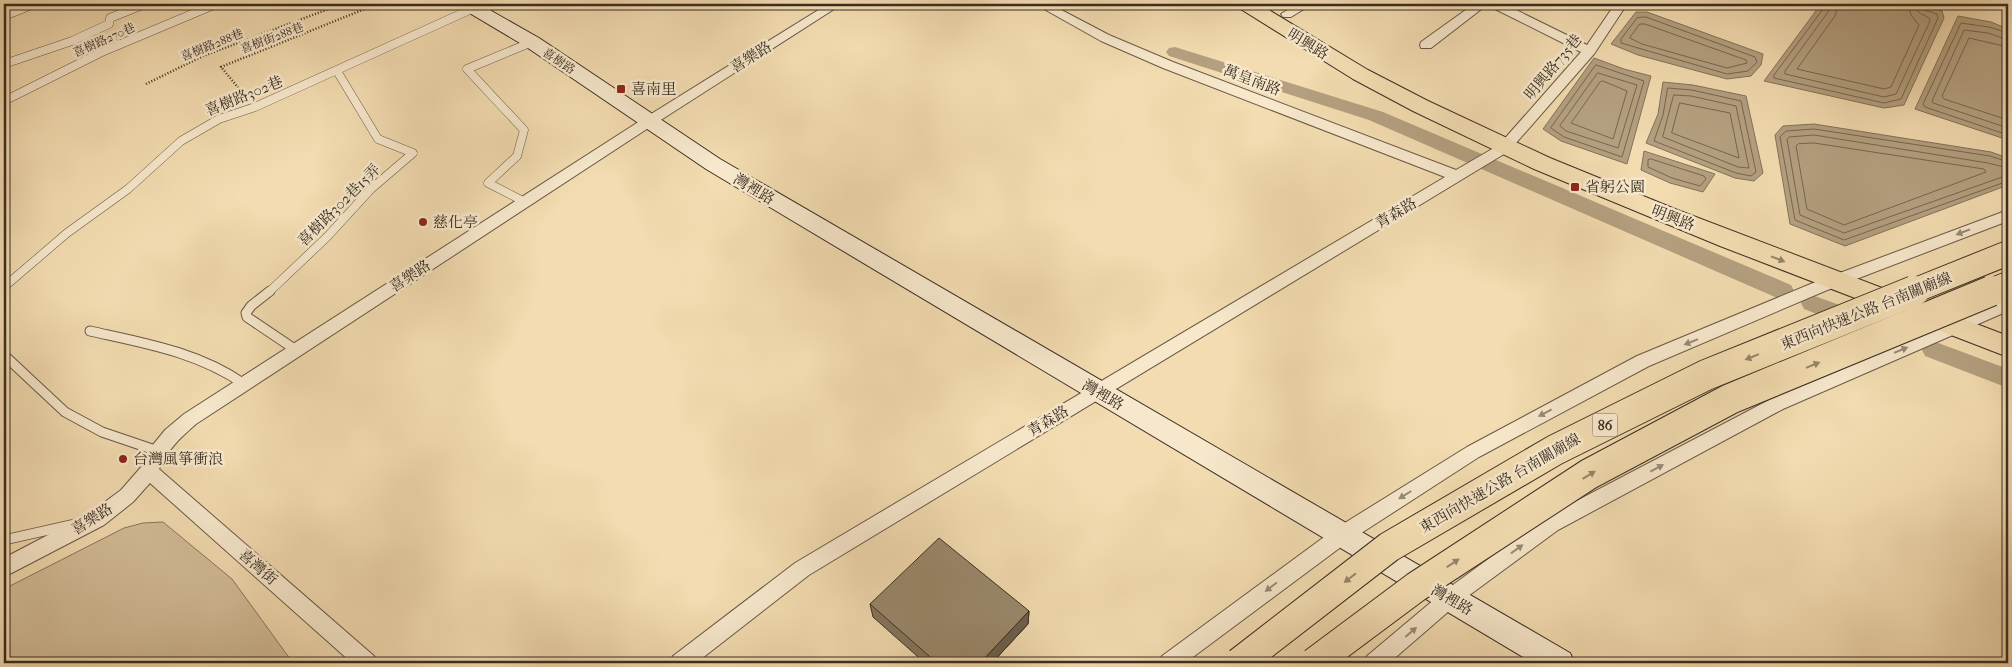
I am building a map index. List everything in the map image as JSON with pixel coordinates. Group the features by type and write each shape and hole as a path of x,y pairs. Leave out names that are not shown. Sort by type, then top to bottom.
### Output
{"highway":[{"name":"東西向快速公路 台南關廟線","path":"1239,663 1389,548 1554,450 1706,375 2008,253"},
{"name":"東西向快速公路 台南關廟線","path":"1314,663 1416,587 1589,474 1730,399 2008,284"}],"main road":[{"name":"明興路","path":"1246,4 1337,61 1414,103 1648,208 1836,282 1966,322 2008,330"},
{"name":"明興路","path":"1288,7 1349,51 1418,89 1508,144 1648,192 1859,272 1966,322 2008,348"}],"street":[{"name":"喜樂路","path":"4,568 97,519 127,496 149,472 158,451 171,435 190,420 648,122 836,4"},
{"name":"萬皇南路","path":"1041,4 1105,38 1168,66 1457,175"},
{"path":"1426,45 1482,4"},
{"path":"1495,4 1589,51"},
{"name":"明興路735巷","path":"1508,144 1589,51 1621,4"},
{"name":"喜樹路","path":"479,7 648,122"},
{"name":"灣裡路","path":"648,122 713,164 1097,392 1560,663"},
{"name":"青森路","path":"680,663 802,569 1508,144"},
{"path":"1169,663 1342,535 1473,452 1643,361 1859,272 2008,215"},
{"path":"1374,663 1449,598 1551,524 1777,404 2008,304"},
{"name":"喜灣街","path":"149,472 367,663"}],"lane":[{"path":"4,16 34,4"},
{"path":"4,64 72,41 109,24 110,18 145,4"},
{"name":"喜樹路270巷","path":"4,101 104,52 216,4"},
{"name":"喜樹路302巷","path":"4,287 67,233 128,189 181,140 218,119 255,108 479,7"},
{"path":"525,202 488,183 517,156 524,130 467,69 532,42"},
{"name":"喜樹路302巷15弄","path":"296,350 247,317 246,314 251,306 278,284 327,237 371,188 413,153 378,139 337,71"},
{"path":"90,331 179,352 232,374 244,384"},
{"path":"4,355 65,412 102,432 158,451"},
{"path":"4,540 97,519"}],"path":[{"name":"喜樹路288巷","path":"146,84 203,56 342,4"},
{"name":"喜樹街288巷","path":"255,108 222,67 377,4"}],"shaded area":[{"path":"163,522 232,579 293,663 4,663 4,589 124,528 143,523"}],"water":[{"path":"1821,4 1920,4 1942,11 1944,18 1904,105 1884,108 1764,81"},
{"path":"1636,12 1647,12 1763,54 1761,65 1751,76 1727,79 1638,55 1611,44"},
{"path":"1958,16 1991,22 2008,29 2008,140 1915,109"},
{"path":"1594,58 1651,76 1627,164 1561,141 1543,129"},
{"path":"1663,82 1693,85 1746,96 1763,173 1754,181 1735,178 1646,143 1658,114"},
{"path":"1814,124 1991,152 2008,158 2008,185 1845,246 1790,224 1775,135 1783,126"},
{"path":"1644,151 1715,174 1703,192 1670,183 1641,170"}],"building":[{"path":"939,538 1029,611 980,663 937,663 870,604"}],"waterway":[{"path":"1175,52 1376,116 1783,291"},
{"path":"1812,303 1856,320"},
{"path":"1933,350 2008,379"}],"place":[{"name":"喜南里","path":"621,89"},
{"name":"省躬公園","path":"1575,187"},
{"name":"慈化亭","path":"423,222"},
{"name":"台灣風箏衝浪","path":"123,459"}]}
